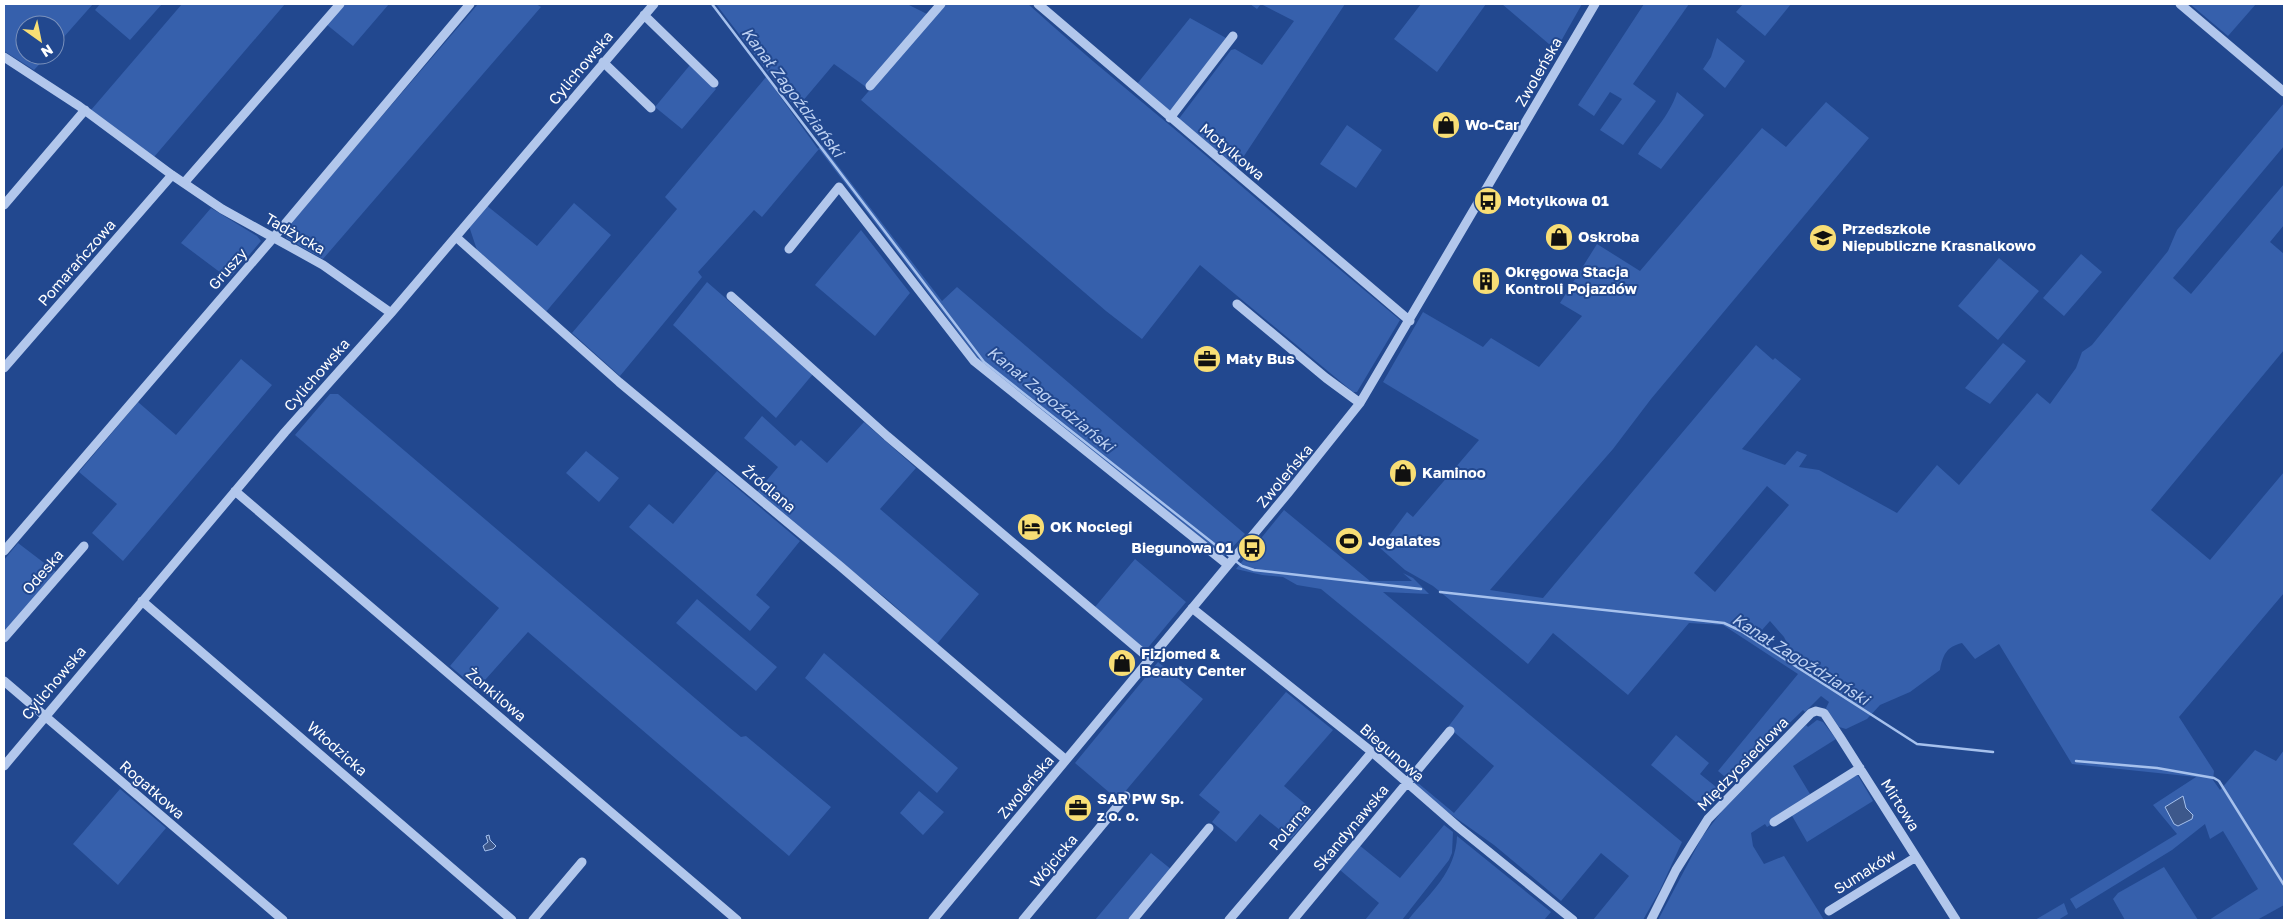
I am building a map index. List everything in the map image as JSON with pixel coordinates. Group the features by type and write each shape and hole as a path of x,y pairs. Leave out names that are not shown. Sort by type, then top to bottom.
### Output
{"street":[{"path":"184,183 340,4"},
{"name":"Gruszy","path":"4,551 274,237 470,4"},
{"name":"Cylichowska","path":"4,766 142,600 391,313 654,4"},
{"path":"870,86 941,4"},
{"name":"Motylkowa","path":"1038,4 1410,321"},
{"name":"Zwoleńska","path":"933,920 1230,563 1360,403 1595,4"},
{"path":"2180,4 2284,92"},
{"path":"644,15 714,83"},
{"path":"1170,118 1233,36"},
{"name":"Tadżycka","path":"4,57 85,110 172,175 222,209 274,237 345,280 391,313"},
{"path":"603,62 651,108"},
{"path":"4,205 85,110"},
{"name":"Pomarańczowa","path":"4,368 172,175"},
{"path":"789,249 840,187 974,362 1230,563"},
{"name":"Źródlana","path":"456,237 620,382 840,566 1066,760"},
{"path":"731,296 887,436 1150,659"},
{"path":"1237,304 1326,378 1360,403"},
{"name":"Żonkilowa","path":"236,491 737,920"},
{"name":"Odeska","path":"4,638 84,546"},
{"name":"Włodzicka","path":"142,600 512,920"},
{"name":"Biegunowa","path":"1192,608 1372,752 1458,827 1573,920"},
{"name":"Rogatkowa","path":"4,681 283,920"},
{"name":"Mirtowa","path":"1816,711 1824,713 1956,920"},
{"name":"Międzyosiedlowa","path":"1651,920 1680,862 1708,819 1806,718 1816,711"},
{"name":"Skandynawska","path":"1293,920 1450,731"},
{"name":"Polarna","path":"1229,920 1372,752"},
{"path":"1774,822 1860,768"},
{"name":"Wójcicka","path":"1023,920 1126,796"},
{"path":"1133,920 1209,828"},
{"name":"Sumaków","path":"1829,911 1916,857"},
{"path":"532,920 582,862"}],"shaded area":[{"path":"4,4 93,4 65,36 65,15 15,15 15,58 4,51"},
{"path":"100,4 162,4 130,40 95,10"},
{"path":"182,4 285,4 154,157 91,110"},
{"path":"343,4 389,4 353,46 326,24"},
{"path":"478,4 536,4 541,7 323,259 286,238 286,228"},
{"path":"716,4 907,4 929,15 866,87 834,64 796,109"},
{"path":"944,4 1028,4 1400,320 1357,392 1353,392 1200,265 1142,339 1106,311 861,100"},
{"path":"1250,4 1261,4 1257,9"},
{"path":"1261,4 1345,4 1236,168 1178,120 1231,50 1235,49 1262,65 1294,21"},
{"path":"1421,4 1486,4 1437,72 1394,39"},
{"path":"1502,4 1582,4 1556,50"},
{"path":"1644,4 1689,4 1633,84 1656,101 1623,145 1600,130 1622,99 1610,92 1594,116 1578,105"},
{"path":"1743,4 1791,4 1765,36 1736,12"},
{"path":"2190,4 2256,4 2228,36"},
{"path":"1190,18 1226,38 1170,112 1137,84"},
{"path":"1717,38 1745,61 1725,88 1703,69 1711,57"},
{"path":"26,65 39,65 34,70"},
{"path":"690,65 716,89 682,129 655,107"},
{"path":"766,77 818,149 822,145 942,301 957,287 1245,534 1224,556 979,360 819,149 762,217 754,210 698,272 702,277 620,376 572,333 677,209 665,197"},
{"path":"1677,92 1704,115 1661,169 1638,154 1665,117"},
{"path":"1826,102 1869,138 1651,399 1613,449 1490,590 1543,598 1756,345 1773,360 1775,358 1801,379 1742,449 1785,465 1797,451 1807,455 1799,467 1819,470 1897,513 1937,465 1959,485 2037,393 2050,404 2076,368 2082,352 2092,345 2168,251 2177,230 2284,103 2284,146 2173,278 2191,294 2284,184 2284,225 2270,242 2284,254 2284,350 2151,510 2210,560 2284,472 2284,593 2179,717 2214,771 2213,780 2220,790 2255,750 2276,761 2284,750 2284,905 2257,920 2209,920 2258,889 2223,831 2210,839 2205,824 2172,850 2076,909 2070,899 2177,834 2153,805 2196,777 2072,764 1999,644 1975,659 1962,643 1952,647 1946,652 1940,670 1910,692 1880,705 1867,719 1846,729 1839,727 1826,708 1829,702 1821,696 1805,712 1803,710 1730,781 1718,771 1798,674 1723,625 1689,623 1628,695 1553,633 1528,664 1433,586 1405,570 1380,548 1407,512 1413,517 1479,440 1383,382 1423,312 1483,347 1491,338 1539,367 1582,316 1560,303 1597,244 1640,271 1762,128 1786,147","holes":["1767,486 1789,505 1715,592 1694,573","1731,621 1762,630 1770,621 1784,637 1788,645 1781,654"]},
{"path":"1347,125 1382,150 1356,188 1320,164"},
{"path":"574,203 611,235 545,313 478,253 469,226 486,205 537,246"},
{"path":"211,208 257,236 261,241 229,279 181,243"},
{"path":"861,230 910,293 875,336 815,285"},
{"path":"2081,254 2102,272 2064,316 2043,298"},
{"path":"1999,258 2039,291 1998,340 1958,306"},
{"path":"707,282 813,374 776,418 673,325"},
{"path":"2003,343 2026,361 1990,404 1965,388"},
{"path":"241,359 272,385 123,561 92,533 117,504 79,472 138,402 176,435"},
{"path":"330,394 338,394 730,728 741,737 746,736 831,807 789,856 528,632 477,689 450,666 499,608 295,435"},
{"path":"762,416 795,446 801,440 827,463 864,422 916,468 880,509 979,594 937,644 888,600 756,493 778,467 744,438"},
{"path":"586,451 619,478 599,502 566,473"},
{"path":"717,471 800,541 756,595 770,607 750,631 629,527 649,504 673,524"},
{"path":"1284,510 1370,581 1412,581 1403,573 1413,578 1429,594 1383,592 1682,842 1660,890 1643,920 1593,920 1629,876 1601,853 1561,901 1494,845 1432,801 1413,783 1418,775 1418,783 1454,813 1494,766 1448,727 1464,706 1321,589 1297,585 1283,577 1262,575 1236,569"},
{"path":"18,543 56,572 4,632 4,560"},
{"path":"1135,559 1186,602 1146,650 1095,607"},
{"path":"697,599 777,667 756,691 676,623"},
{"path":"824,653 958,768 937,793 805,678"},
{"path":"1158,662 1203,699 1118,800 1075,763"},
{"path":"1286,692 1333,730 1284,786 1314,811 1291,839 1260,814 1236,842 1212,822 1220,812 1199,795"},
{"path":"1817,720 1823,722 1836,739 1793,766 1810,794 1771,819 1772,824 1767,827 1765,824 1751,833 1753,846 1764,864 1784,856 1824,920 1658,920 1702,837 1722,811 1806,725 1808,727"},
{"path":"1676,735 1709,763 1700,774 1721,791 1704,809 1651,765"},
{"path":"1857,774 1873,801 1807,842 1791,814"},
{"path":"120,789 166,828 118,885 73,844"},
{"path":"919,791 944,812 923,835 900,813"},
{"path":"2183,796 2186,808 2193,815 2192,819 2178,826 2174,824 2165,807"},
{"path":"1444,825 1453,832 1452,853 1449,860 1402,920 1365,920 1379,903 1340,870 1359,845 1400,878"},
{"path":"489,835 490,840 496,846 485,851 483,846 488,842 486,836"},
{"path":"1457,836 1551,912 1544,920 1408,920 1433,891 1447,871 1456,849"},
{"path":"1151,853 1172,870 1130,920 1095,920"},
{"path":"2164,867 2198,920 2125,920 2113,899 2118,893"},
{"path":"2064,903 2068,914 2058,920 2035,920"}],"waterway":[{"name":"Kanał Zagoździański","path":"712,4 984,362 1242,566 1254,570 1421,589"},
{"name":"Kanał Zagoździański","path":"1440,592 1724,623 1741,631 1917,744 1993,752"},
{"name":"Kanał Zagoździański","path":"2076,761 2157,768 2214,778 2219,781 2284,885"}],"place":[{"name":"Wo-Car","path":"1446,125"},
{"name":"Motylkowa 01","path":"1488,201"},
{"name":"Oskroba","path":"1559,237"},
{"name":"Przedszkole Niepubliczne Krasnalkowo","path":"1823,238"},
{"name":"Okręgowa Stacja Kontroli Pojazdów","path":"1486,281"},
{"name":"Mały Bus","path":"1207,359"},
{"name":"Kaminoo","path":"1403,473"},
{"name":"OK Noclegi","path":"1031,527"},
{"name":"Jogalates","path":"1349,541"},
{"name":"Biegunowa 01","path":"1252,548"},
{"name":"Fizjomed & Beauty Center","path":"1122,663"},
{"name":"SAR PW Sp. z o. o.","path":"1078,808"}]}
